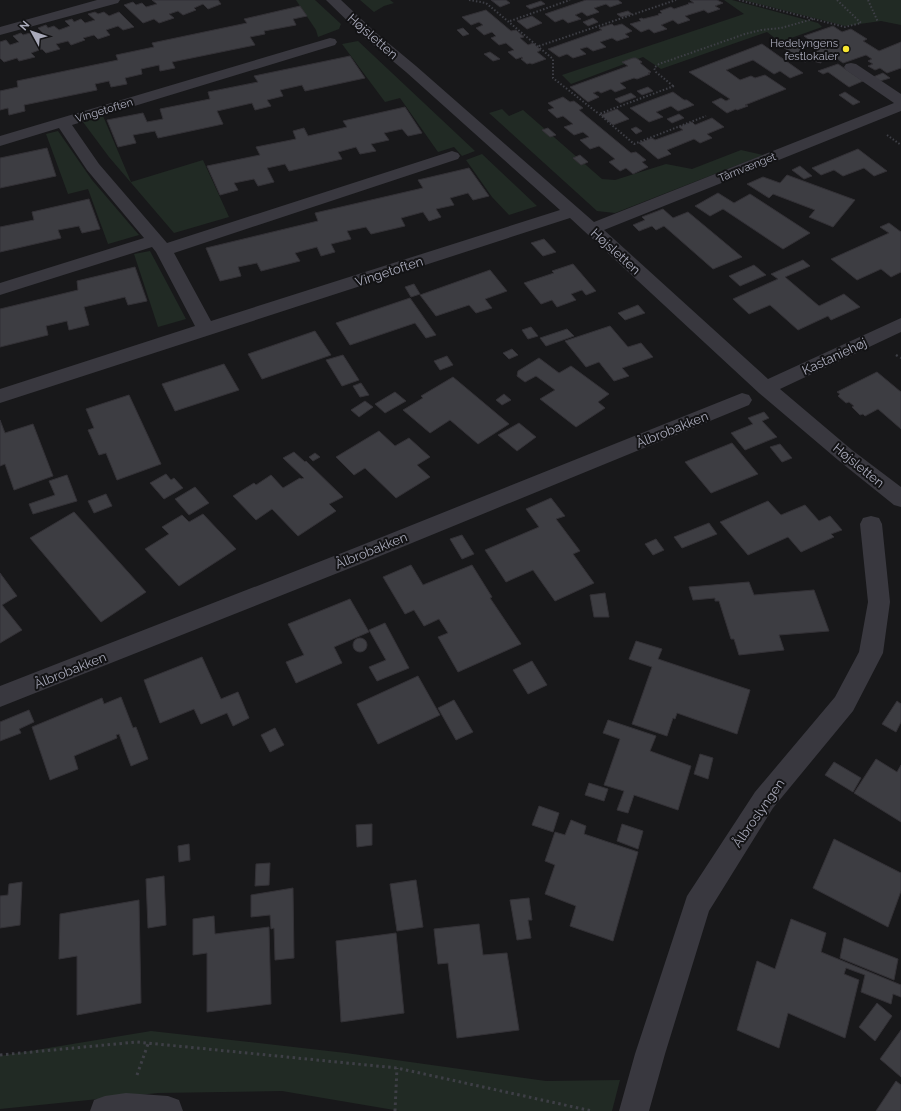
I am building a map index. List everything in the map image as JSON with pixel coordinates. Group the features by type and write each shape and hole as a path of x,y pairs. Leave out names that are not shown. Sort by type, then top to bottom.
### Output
{"street":[{"path":"0,31 113,0"},
{"name":"Højsletten","path":"333,0 370,35 411,69 592,229 766,388 845,455 901,499"},
{"name":"Vingetoften","path":"0,141 330,42"},
{"path":"851,67 901,101"},
{"name":"Tårnvænget","path":"592,229 901,106"},
{"name":"Vingetoften","path":"62,122 93,167 161,245 206,329"},
{"path":"0,289 161,245 452,156"},
{"name":"Vingetoften","path":"0,396 572,212"},
{"name":"Kastaniehøj","path":"766,388 901,324"},
{"name":"Ålbrobakken","path":"0,697 360,555 742,400"},
{"name":"Ålbroslyngen","path":"634,1111 650,1054 697,905 764,800 844,704 871,653 879,602 871,524"},
{"path":"105,1111 126,1108 168,1111"}],"path":[{"path":"469,0 486,3 539,46 553,59 553,78 634,144 706,116"},
{"path":"509,21 570,0"},
{"path":"539,46 676,0"},
{"path":"739,0 845,27 861,23 837,0"},
{"path":"868,0 878,22"},
{"path":"598,114 674,86 656,72 654,68 659,64 745,34 761,30 781,28 813,19"},
{"path":"0,1055 137,1042 397,1068 592,1111"},
{"path":"395,1111 397,1068"}],"shaded area":[{"path":"296,0 315,0 341,24 339,29 318,37 316,30"},
{"path":"360,0 390,0 394,3 384,6 374,12"},
{"path":"724,0 732,0 818,23 822,27 780,42 767,32 661,69 643,57 571,84 562,75 744,14"},
{"path":"743,0 901,0 901,25 881,21 845,26"},
{"path":"358,41 475,151 462,156 454,147 438,152 400,98 385,102 342,44"},
{"path":"502,109 509,116 523,110 602,179 615,180 666,164 692,169 741,150 763,155 615,213 597,211 489,113"},
{"path":"103,116 131,182 203,160 229,217 174,233 109,157 83,122"},
{"path":"58,131 92,180 139,235 108,244 88,189 68,194 46,134"},
{"path":"482,154 537,206 509,215 492,197 466,160"},
{"path":"150,251 186,319 158,327 134,254"},
{"path":"151,1031 346,1053 546,1081 620,1080 612,1111 400,1111 282,1091 158,1093 0,1109 0,1056"}],"building":[{"path":"152,0 218,0 221,4 208,9 203,4 194,8 196,10 183,15 178,11 169,14 174,18 159,23 154,19 143,23 124,5 133,2 136,5 142,3 146,7 157,4"},
{"path":"491,0 506,0 510,3 500,7"},
{"path":"586,0 618,0 622,3 610,7 606,4 594,8 599,12 587,16 582,12 575,15 581,19 568,23 563,19 555,22 545,14"},
{"path":"690,0 717,0 723,3 715,6 720,9 708,13 704,10 685,16 690,20 678,24 673,20 661,25 667,29 654,33 649,29 641,32 630,24 641,21 639,19 642,18 659,15 658,14 662,13 660,11 671,7 674,9 689,4 688,3 694,3"},
{"path":"541,1 545,4 530,9 526,6"},
{"path":"300,6 307,16 293,19 296,25 264,31 265,34 250,37 255,45 172,62 175,68 160,71 159,65 141,69 142,74 125,78 127,84 111,87 109,81 95,84 97,90 24,105 25,111 9,115 8,108 0,110 0,91 18,87 17,81 118,60 116,55 154,47 152,43 247,23 244,19"},
{"path":"486,10 511,31 516,30 524,37 520,38 528,45 533,43 541,50 537,52 546,59 532,64 527,64 521,59 523,58 522,57 516,59 508,52 514,50 506,43 499,45 491,38 496,36 492,32 484,35 476,28 483,25 479,22 471,25 462,17"},
{"path":"628,11 632,14 621,17 617,14"},
{"path":"95,12 98,14 104,12 109,16 119,12 134,27 123,30 118,26 106,30 110,35 98,39 94,35 83,38 85,40 71,45 68,41 56,44 60,49 46,53 42,49 31,53 35,57 19,61 17,58 4,62 0,58 0,42 6,40 10,45 19,42 13,36 21,33 23,35 30,33 34,38 44,34 38,28 46,25 48,28 54,26 59,30 70,26 65,21 72,19 74,22 81,19 85,23 95,20 88,14"},
{"path":"532,16 542,23 527,29 517,21"},
{"path":"593,18 598,22 588,26 583,22"},
{"path":"612,24 614,26 622,24 632,31 625,34 629,37 617,41 612,38 600,42 606,47 593,51 587,47 580,49 586,54 573,58 567,54 559,57 548,49 602,30 599,28"},
{"name":"Hedelyngens festlokaler","path":"833,26 842,32 851,29 867,39 863,41 879,51 901,42 901,68 887,73 880,68 875,70 868,66 873,64 868,61 872,59 866,55 843,63 835,57 828,60 814,50 820,48 804,36"},
{"path":"463,28 469,34 463,36 457,30"},
{"path":"793,43 810,55 821,56 821,63 809,60 805,62 783,47"},
{"path":"762,44 803,73 790,78 780,71 774,74 753,60 726,70 740,80 751,76 755,78 765,75 786,89 745,105 748,106 727,113 712,102 721,98 726,101 730,99 689,72"},
{"path":"490,52 500,59 493,61 484,54"},
{"path":"350,56 365,78 305,91 302,85 280,90 283,96 267,100 271,106 255,110 252,103 217,111 223,124 158,138 155,131 133,135 136,143 118,147 107,120 143,113 147,122 163,119 160,109 210,99 208,92 258,82 254,76"},
{"path":"636,58 642,62 640,63 651,72 648,73 650,74 637,79 634,78 620,83 626,88 615,92 611,89 601,93 598,91 593,93 599,97 588,102 570,87 628,66 622,62"},
{"path":"838,64 863,81 849,87 828,72 823,74 818,71"},
{"path":"883,73 890,78 880,81 873,77"},
{"path":"648,87 653,91 642,95 637,91"},
{"path":"673,92 694,105 678,111 671,106 656,112 663,117 649,122 630,108"},
{"path":"845,92 860,102 853,105 839,95"},
{"path":"631,93 636,97 620,103 615,99"},
{"path":"563,97 570,102 574,101 583,108 579,110 631,153 636,152 646,160 642,162 648,167 633,174 626,168 620,171 609,162 615,159 599,146 590,149 580,140 589,137 583,132 574,135 564,127 573,124 563,116 557,118 548,110 554,108 548,103"},
{"path":"405,107 422,133 408,136 402,129 384,133 389,140 371,144 376,151 360,154 356,147 338,152 342,159 289,171 285,164 267,168 274,182 258,186 254,179 234,183 238,190 220,195 207,166 260,155 256,147 296,139 293,131 304,128 308,136 347,127 343,121"},
{"path":"617,109 629,119 613,125 601,115"},
{"path":"679,114 684,118 672,123 667,119"},
{"path":"712,118 724,127 707,134 712,138 700,143 694,139 667,150 671,154 658,159 639,143 652,138 655,140 683,130 679,127 692,122 695,125"},
{"path":"636,127 642,131 636,134 631,129"},
{"path":"548,128 556,135 550,137 542,130"},
{"path":"47,148 56,176 0,188 0,158"},
{"path":"858,149 887,171 874,176 864,168 843,176 834,170 821,175 812,168"},
{"path":"580,155 588,162 581,165 573,158"},
{"path":"800,166 812,176 804,179 792,170"},
{"path":"469,168 489,196 473,200 468,193 450,198 454,205 436,209 441,217 429,221 423,212 401,218 405,226 371,234 366,227 347,231 351,239 331,244 335,252 321,256 317,247 295,253 300,261 261,271 257,263 238,267 241,276 220,281 206,248 318,221 315,213 423,188 418,180"},
{"path":"787,175 855,200 833,227 809,217 815,210 773,194 769,198 747,184 763,177 780,183"},
{"path":"718,193 734,203 750,194 810,233 783,249 723,209 710,216 695,206"},
{"path":"89,199 100,229 82,233 79,226 58,230 61,238 0,252 0,227 34,220 32,212"},
{"path":"663,209 673,218 688,212 742,257 713,269 664,226 656,230 652,226 639,231 633,225 645,220 642,217"},
{"path":"889,223 901,232 901,272 891,277 881,269 857,280 831,259 889,233 880,227"},
{"path":"544,239 556,252 543,256 531,243"},
{"path":"803,260 810,266 785,277 819,306 844,294 860,307 831,320 828,316 798,330 770,305 749,314 733,299 778,279 771,274"},
{"path":"573,264 596,291 586,295 582,290 571,294 576,300 557,307 552,300 541,304 524,283 554,273 552,271"},
{"path":"754,265 766,275 740,286 729,276"},
{"path":"135,267 147,301 128,305 125,297 84,307 89,325 69,330 67,321 46,326 48,335 0,347 0,309 78,290 77,281"},
{"path":"490,270 507,291 485,299 492,308 476,313 469,305 436,316 420,295"},
{"path":"414,284 420,294 411,297 405,287"},
{"path":"410,298 436,335 426,338 415,323 350,345 336,323"},
{"path":"638,305 645,313 625,320 618,313"},
{"path":"610,326 628,347 641,343 653,357 622,368 629,376 614,381 599,362 586,367 565,341"},
{"path":"531,327 538,336 528,339 522,330"},
{"path":"567,329 574,336 546,346 540,338"},
{"path":"315,331 331,355 262,379 248,354"},
{"path":"512,349 518,355 509,359 503,353"},
{"path":"343,355 359,380 342,386 326,360"},
{"path":"447,356 453,365 440,370 434,361"},
{"path":"539,358 559,373 571,366 609,394 598,402 605,408 576,427 540,399 555,390 536,376 525,382 517,376 518,371"},
{"path":"224,364 239,390 175,411 162,384"},
{"path":"877,372 901,392 901,429 878,409 865,416 863,414 860,415 852,407 854,406 849,402 846,403 838,396 840,394 837,392"},
{"path":"453,377 509,424 478,444 450,420 430,433 403,410 423,398 421,396"},
{"path":"361,383 369,395 360,397 353,386"},
{"path":"395,392 406,401 385,413 375,404"},
{"path":"504,394 511,400 502,405 496,400"},
{"path":"129,395 161,464 117,480 106,453 99,455 88,430 94,428 86,409"},
{"path":"365,401 373,407 359,417 351,410"},
{"path":"764,412 769,418 762,421 777,437 745,450 731,433 753,424 748,418"},
{"path":"0,420 5,433 33,424 53,476 14,490 5,464 0,466"},
{"path":"519,423 536,437 517,451 498,435"},
{"path":"379,431 395,446 409,438 430,457 417,465 430,477 396,498 365,468 354,475 336,457"},
{"path":"732,443 758,474 711,493 685,462"},
{"path":"780,444 792,458 782,462 770,447"},
{"path":"294,452 305,462 306,461 343,497 329,504 336,511 298,536 272,509 256,520 233,496 254,483 256,485 271,475 283,488 300,478 304,478 283,458"},
{"path":"315,453 320,457 313,461 309,457"},
{"path":"166,474 171,480 174,478 183,488 164,499 150,483"},
{"path":"67,475 77,501 33,514 29,504 55,495 49,481"},
{"path":"195,487 209,503 189,515 175,499"},
{"path":"106,494 112,506 94,513 88,501"},
{"path":"551,498 565,516 556,519 580,551 573,554 594,583 555,601 533,570 506,582 485,550 539,527 526,509"},
{"path":"768,501 781,515 805,505 819,521 830,516 842,530 831,534 834,537 801,552 788,537 748,555 720,522"},
{"path":"74,512 146,592 101,622 30,538"},
{"path":"203,514 236,549 179,586 145,549 169,534 162,527 182,515 189,522"},
{"path":"709,523 717,534 682,548 674,537"},
{"path":"462,535 474,554 462,559 450,539"},
{"path":"656,539 664,550 653,555 645,544"},
{"path":"411,565 423,585 472,565 492,597 490,598 521,644 458,672 438,637 448,633 439,619 424,626 414,610 405,614 383,577"},
{"path":"0,573 17,596 2,605 22,630 0,643"},
{"path":"749,582 754,595 814,590 829,631 779,635 784,650 739,655 734,639 731,639 719,601 715,601 715,598 693,600 689,587"},
{"path":"605,593 609,617 594,617 590,595"},
{"path":"350,599 369,632 334,647 342,663 296,683 286,662 304,655 288,624"},
{"path":"385,623 409,668 377,681 369,667 386,660 369,630"},
{"path":"360,638 365,640 367,645 365,650 360,652 355,650 353,645 355,640"},
{"path":"636,641 662,649 658,659 750,690 737,734 677,713 675,719 673,718 667,736 632,724 652,667 629,659"},
{"path":"202,657 221,699 238,692 249,718 233,726 227,713 201,724 194,709 160,723 144,680"},
{"path":"532,661 547,685 528,694 513,670"},
{"path":"418,676 440,715 378,744 357,704"},
{"path":"121,697 133,728 136,727 148,759 131,766 119,734 116,735 117,738 74,756 78,769 50,780 32,727 102,698 104,704"},
{"path":"454,700 473,732 456,740 438,708"},
{"path":"897,701 901,704 901,722 896,732 882,724"},
{"path":"29,710 34,722 19,729 21,733 0,741 0,722"},
{"path":"608,720 656,736 650,751 691,766 678,810 634,795 628,813 617,810 624,791 604,785 620,739 603,733"},
{"path":"275,728 284,745 270,752 261,735"},
{"path":"700,754 713,758 708,779 694,774"},
{"path":"876,759 897,772 901,765 901,822 854,793"},
{"path":"834,762 861,778 853,792 825,775"},
{"path":"589,783 608,789 604,801 585,795"},
{"path":"539,806 559,813 553,832 532,825"},
{"path":"571,820 586,826 584,834 638,852 613,941 570,926 576,906 545,894 555,865 545,861 555,832 565,835"},
{"path":"372,824 372,845 357,847 356,825"},
{"path":"622,824 643,831 638,849 617,841"},
{"path":"834,839 901,873 901,891 888,927 813,888"},
{"path":"189,844 190,860 179,862 178,846"},
{"path":"270,863 269,885 255,886 256,864"},
{"path":"164,876 166,925 148,928 146,879"},
{"path":"416,880 423,927 397,931 390,884"},
{"path":"22,882 20,925 0,928 0,896 8,895 9,884"},
{"path":"293,888 294,958 275,960 274,928 271,929 270,915 251,917 251,895"},
{"path":"529,898 532,920 528,920 531,938 517,940 510,900"},
{"path":"139,900 141,1003 77,1015 77,956 59,959 60,914"},
{"path":"214,916 215,934 269,927 271,1004 207,1012 207,953 193,955 193,919"},
{"path":"791,919 826,933 821,952 901,985 901,997 893,994 891,1004 861,992 865,975 846,968 844,974 859,980 845,1038 788,1013 779,1048 737,1030 757,961 775,969"},
{"path":"479,924 483,955 507,953 519,1030 457,1038 448,963 438,964 434,929"},
{"path":"396,933 404,1013 341,1022 336,941"},
{"path":"844,938 898,959 894,980 840,958"},
{"path":"877,1003 892,1016 875,1041 859,1027"},
{"path":"901,1030 901,1077 880,1059"},
{"path":"896,1081 901,1085 901,1111 876,1111"}],"place":[{"name":"Hedelyngens festlokaler","path":"846,49"}]}
